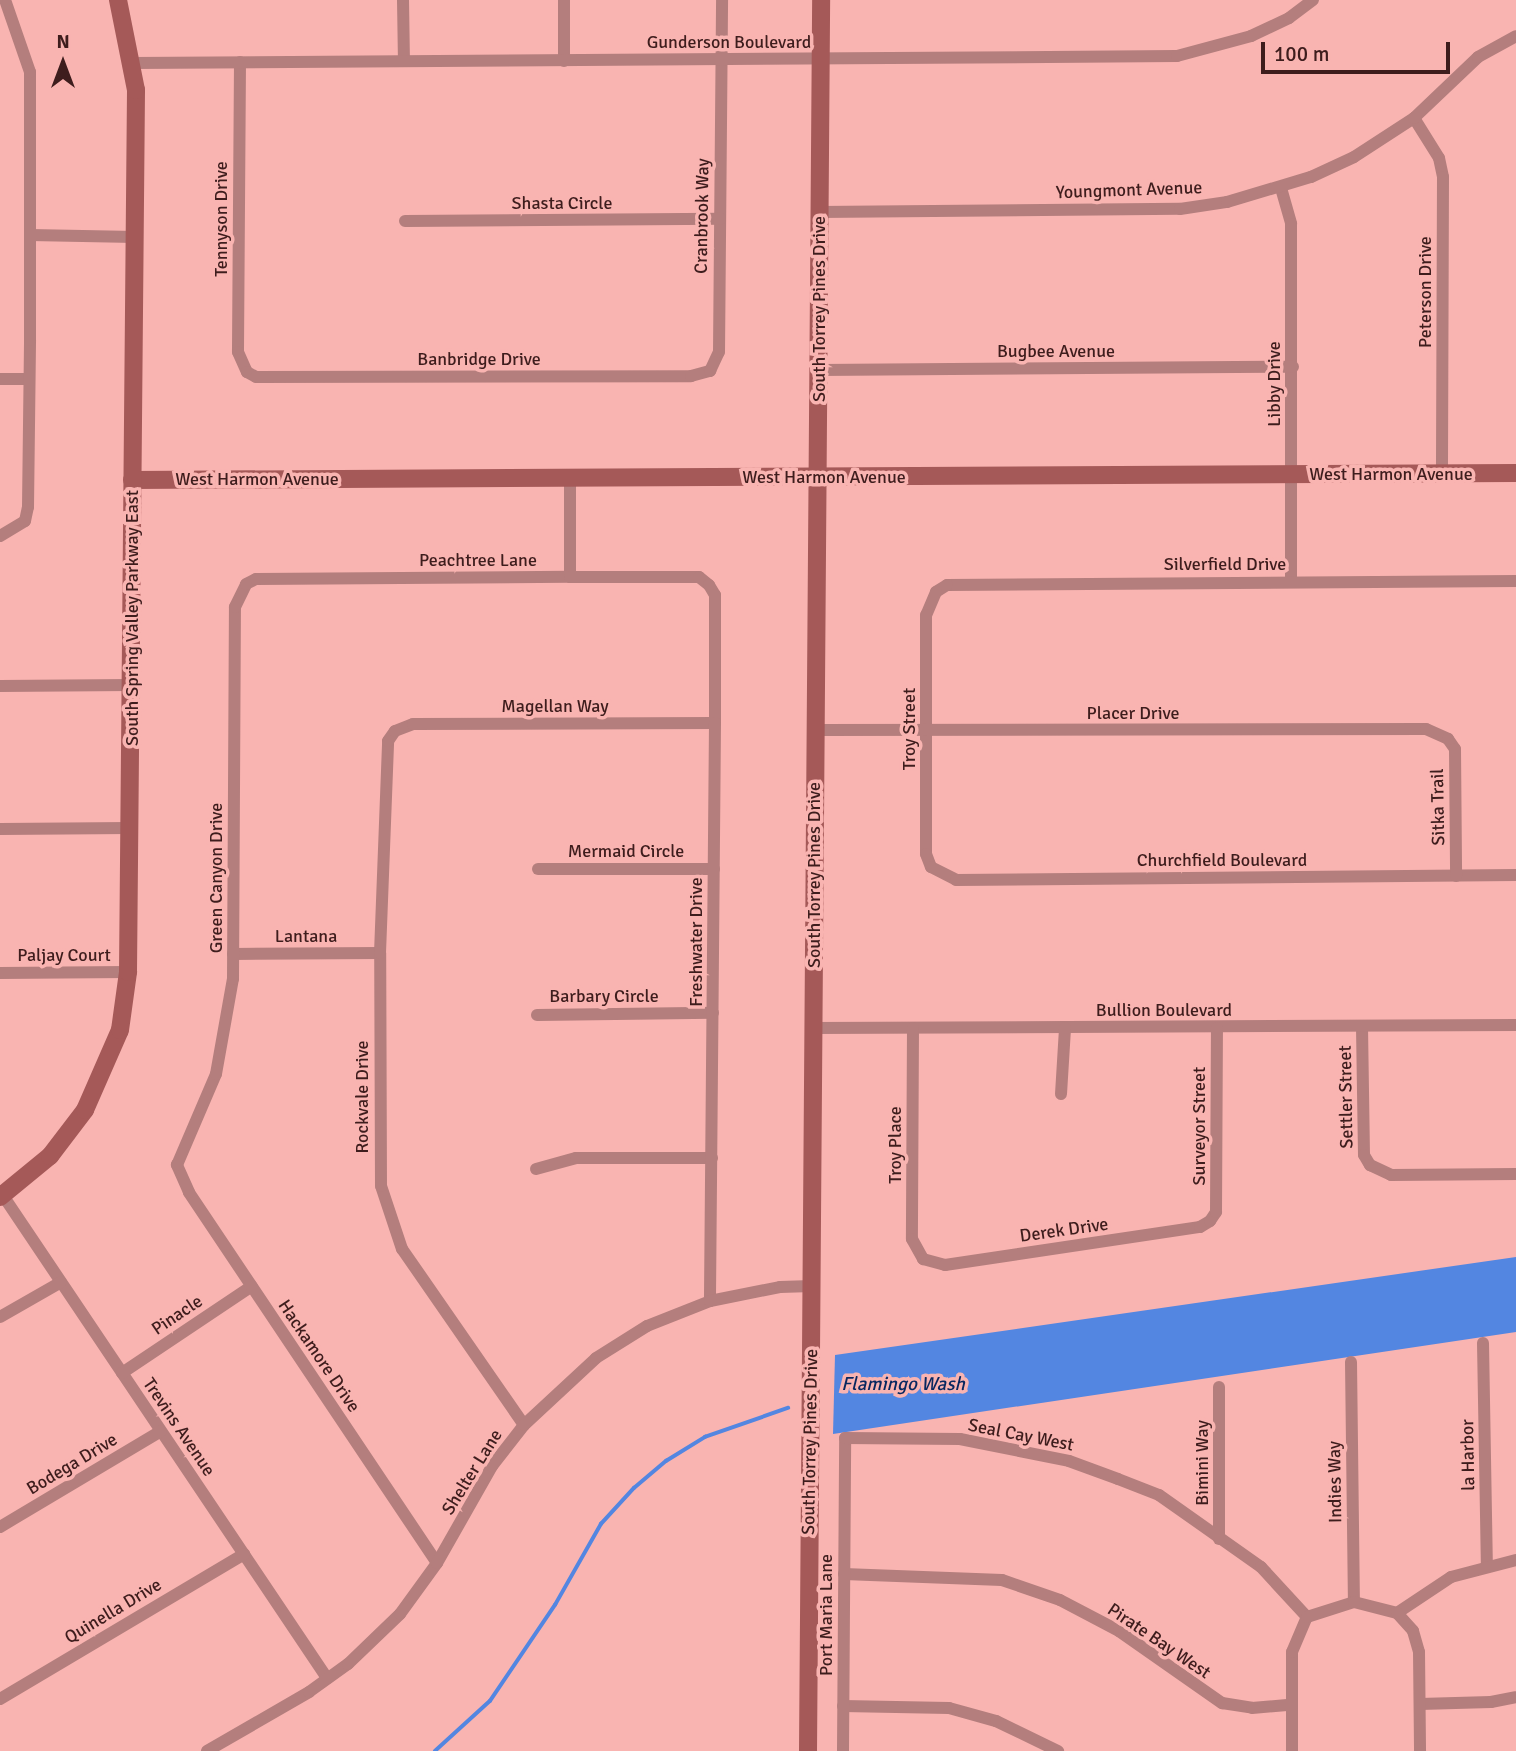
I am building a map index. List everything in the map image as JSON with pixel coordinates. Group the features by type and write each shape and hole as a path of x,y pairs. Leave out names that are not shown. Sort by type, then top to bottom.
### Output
{"main road":[{"name":"South Spring Valley Parkway East","path":"1,1195 50,1156 85,1110 120,1030 128,972 135,237 133,63 118,0"},
{"name":"South Torrey Pines Drive","path":"808,1751 821,0"},
{"name":"West Harmon Avenue","path":"132,480 1516,473"}],"street":[{"path":"0,536 16,531 25,521 28,507 30,72 5,0"},
{"path":"403,0 404,61"},
{"path":"564,0 564,61"},
{"name":"Cranbrook Way","path":"710,371 719,352 722,0"},
{"name":"Gunderson Boulevard","path":"133,63 1177,56 1251,36 1313,0"},
{"name":"Youngmont Avenue","path":"819,212 1180,209 1281,188 1354,157 1414,118 1478,57 1516,36"},
{"name":"Tennyson Drive","path":"240,62 238,352 247,372"},
{"name":"Peterson Drive","path":"1414,118 1440,158 1443,177 1442,474"},
{"name":"Libby Drive","path":"1281,188 1291,224 1291,582"},
{"name":"Shasta Circle","path":"405,221 720,219"},
{"path":"30,235 135,237"},
{"name":"Bugbee Avenue","path":"819,370 1293,367"},
{"name":"Banbridge Drive","path":"247,372 256,377 691,376 710,371"},
{"path":"0,380 29,379"},
{"path":"570,478 570,576"},
{"name":"Peachtree Lane","path":"246,584 256,579 570,576 699,577 709,585"},
{"name":"Silverfield Drive","path":"936,592 962,583 1516,581"},
{"name":"Green Canyon Drive","path":"177,1165 216,1074 225,1040 233,954 234,607 246,584"},
{"name":"Freshwater Drive","path":"709,585 715,595 710,1301"},
{"name":"Troy Street","path":"931,867 926,855 926,615 936,592"},
{"path":"0,686 131,685"},
{"name":"Magellan Way","path":"395,731 413,724 715,723"},
{"name":"Placer Drive","path":"816,730 1426,729 1448,739"},
{"name":"Rockvale Drive","path":"395,731 385,753 380,953 379,1162 389,1216 421,1279 524,1424"},
{"name":"Sitka Trail","path":"1448,739 1455,749 1456,876"},
{"path":"0,829 130,828"},
{"name":"Churchfield Boulevard","path":"931,867 956,880 1516,875"},
{"name":"Mermaid Circle","path":"538,869 714,869"},
{"name":"Lantana","path":"233,954 380,953"},
{"name":"Paljay Court","path":"0,973 128,972"},
{"name":"Barbary Circle","path":"537,1014 713,1013"},
{"name":"Bullion Boulevard","path":"813,1028 1516,1025"},
{"name":"Settler Street","path":"1362,1027 1364,1155 1370,1165 1391,1175 1516,1174"},
{"name":"Troy Place","path":"913,1028 912,1239 923,1259"},
{"path":"1061,1094 1065,1028"},
{"name":"Surveyor Street","path":"1210,1221 1216,1212 1217,1028"},
{"path":"536,1169 576,1158 712,1158"},
{"name":"Hackamore Drive","path":"177,1165 189,1192 437,1563"},
{"name":"Trevins Avenue","path":"1,1195 327,1678"},
{"name":"Derek Drive","path":"923,1259 946,1265 1200,1227 1210,1221"},
{"path":"0,1317 61,1282"},
{"name":"Pinacle","path":"122,1373 252,1286"},
{"name":"Shelter Lane","path":"207,1751 327,1678 400,1614 437,1563 492,1466 524,1424 596,1358 647,1326 710,1301 779,1287 812,1286"},
{"name":"la Harbor","path":"1483,1343 1487,1567"},
{"name":"Indies Way","path":"1351,1362 1354,1602"},
{"name":"Bimini Way","path":"1219,1387 1219,1539"},
{"name":"Bodega Drive","path":"0,1527 161,1431"},
{"name":"Seal Cay West","path":"845,1438 960,1440 1069,1461 1159,1495 1261,1567 1307,1617"},
{"name":"Port Maria Lane","path":"843,1751 845,1438"},
{"name":"Quinella Drive","path":"0,1699 244,1554"},
{"path":"1397,1613 1451,1577 1516,1560"},
{"name":"Pirate Bay West","path":"844,1574 1002,1580 1060,1600 1119,1631 1222,1703 1252,1708 1290,1705"},
{"path":"1292,1751 1292,1652 1307,1617 1354,1602 1397,1613 1413,1631 1419,1652 1420,1751"},
{"path":"1420,1704 1491,1702 1516,1697"},
{"path":"843,1706 949,1708 996,1721 1058,1751"}],"water":[{"name":"Flamingo Wash","path":"1516,1257 1516,1332 833,1434 835,1355"}],"waterway":[{"name":"Flamingo Wash","path":"435,1751 490,1701 555,1605 601,1524 634,1488 666,1461 705,1437 788,1408"}]}
